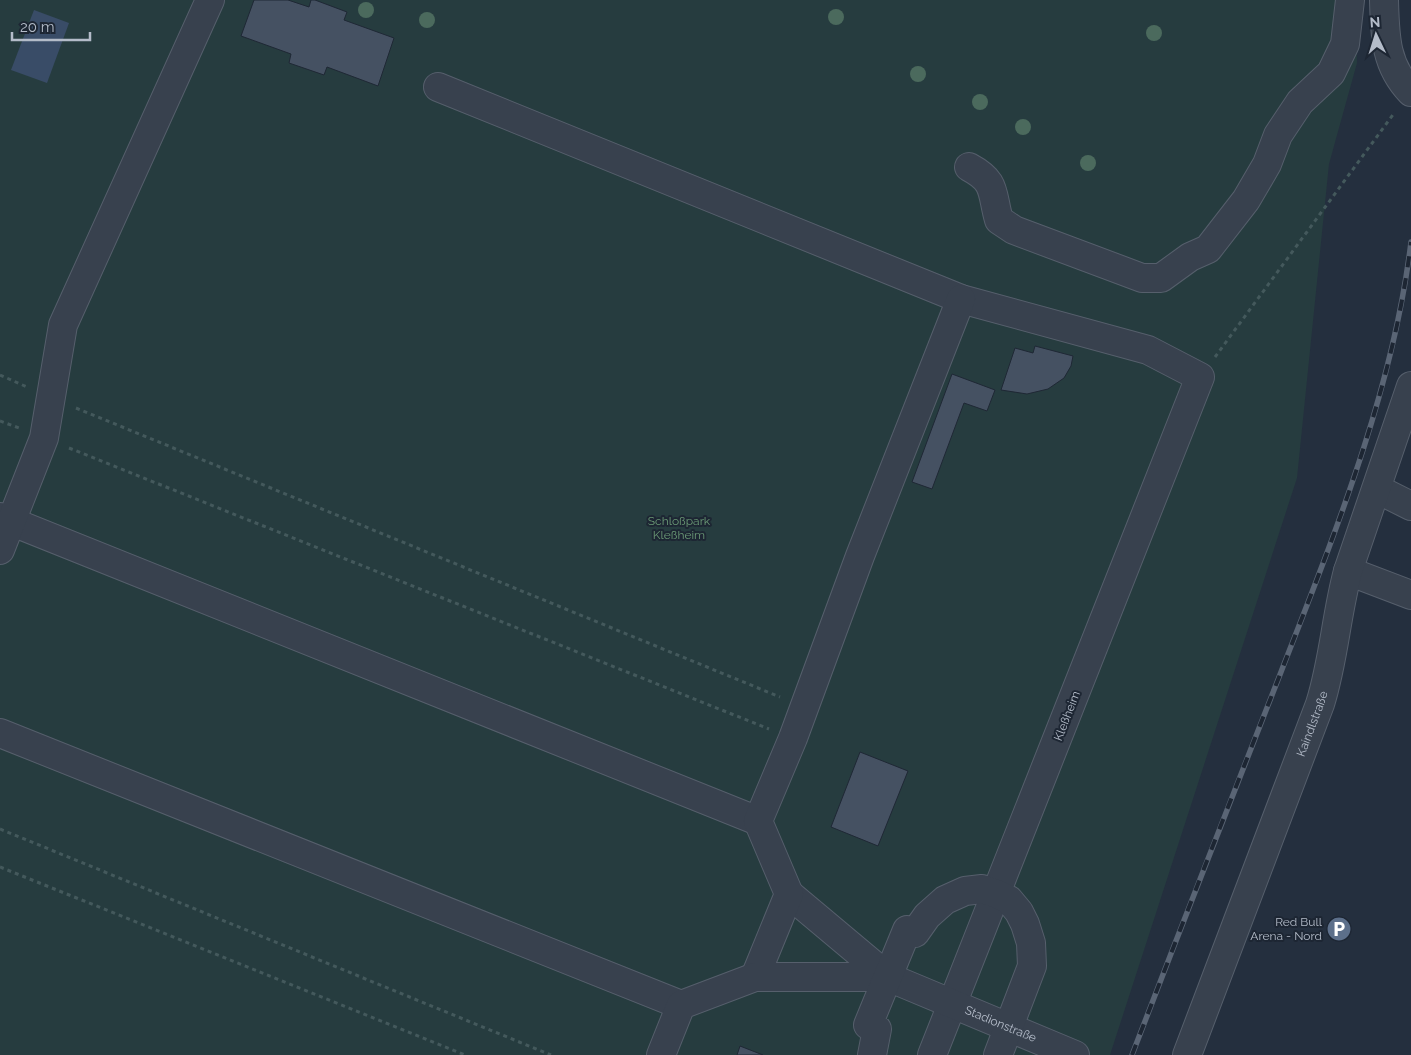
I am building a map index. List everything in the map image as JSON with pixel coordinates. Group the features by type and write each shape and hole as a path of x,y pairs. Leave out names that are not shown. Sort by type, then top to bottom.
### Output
{"street":[{"path":"0,550 6,519 44,438 63,326 210,0"},
{"path":"969,167 985,176 992,189 999,220 1014,230 1142,278 1161,278 1190,257 1208,249 1246,200 1267,164 1278,135 1300,102 1331,73 1344,44 1350,0"},
{"path":"1384,0 1388,55 1397,75 1410,92"},
{"path":"438,88 961,299 1148,350 1200,377"},
{"path":"758,821 792,738 860,556 961,299"},
{"name":"Kleßheim","path":"932,1055 953,1006 1200,377"},
{"name":"Kaindlstraße","path":"1187,1055 1320,704 1328,680 1341,599 1348,571 1411,386"},
{"path":"1377,489 1411,506"},
{"path":"6,519 758,821 789,894 888,977"},
{"path":"1348,571 1411,594"},
{"path":"0,733 681,1005 755,977 888,977"},
{"path":"872,1055 877,1029 868,1025 907,930 915,933 926,916 945,900 965,891 982,889 1009,900 1019,912 1031,943 1032,966 998,1055"},
{"path":"755,977 789,894"},
{"name":"Stadionstraße","path":"888,977 953,1006 1074,1055"},
{"path":"661,1055 681,1005"}],"path":[{"path":"1200,377 1410,92"},
{"path":"0,375 51,398 804,707"},
{"path":"0,421 792,738"},
{"path":"0,828 551,1055"},
{"path":"0,867 465,1055"}],"green space":[{"name":"Schloßpark Kleßheim","path":"0,0 1356,0 1357,63 1329,164 1297,478 1110,1055 0,1055"}],"water":[{"path":"34,10 69,23 47,83 11,70"}],"building":[{"path":"254,0 288,0 309,7 311,0 315,0 347,12 344,20 394,38 378,86 327,67 324,75 289,63 291,54 241,36"},
{"path":"1035,346 1073,356 1071,366 1064,378 1048,389 1027,394 1001,390 1015,348 1033,353"},
{"path":"952,374 995,390 987,411 964,403 932,489 912,482"},
{"path":"860,752 908,771 878,846 831,827"},
{"path":"740,1046 763,1055 737,1055"}],"railway":[{"path":"1132,1055 1322,567 1360,461 1391,352 1411,242"}],"place":[{"name":"Red Bull Arena - Nord","path":"1339,929"}]}
